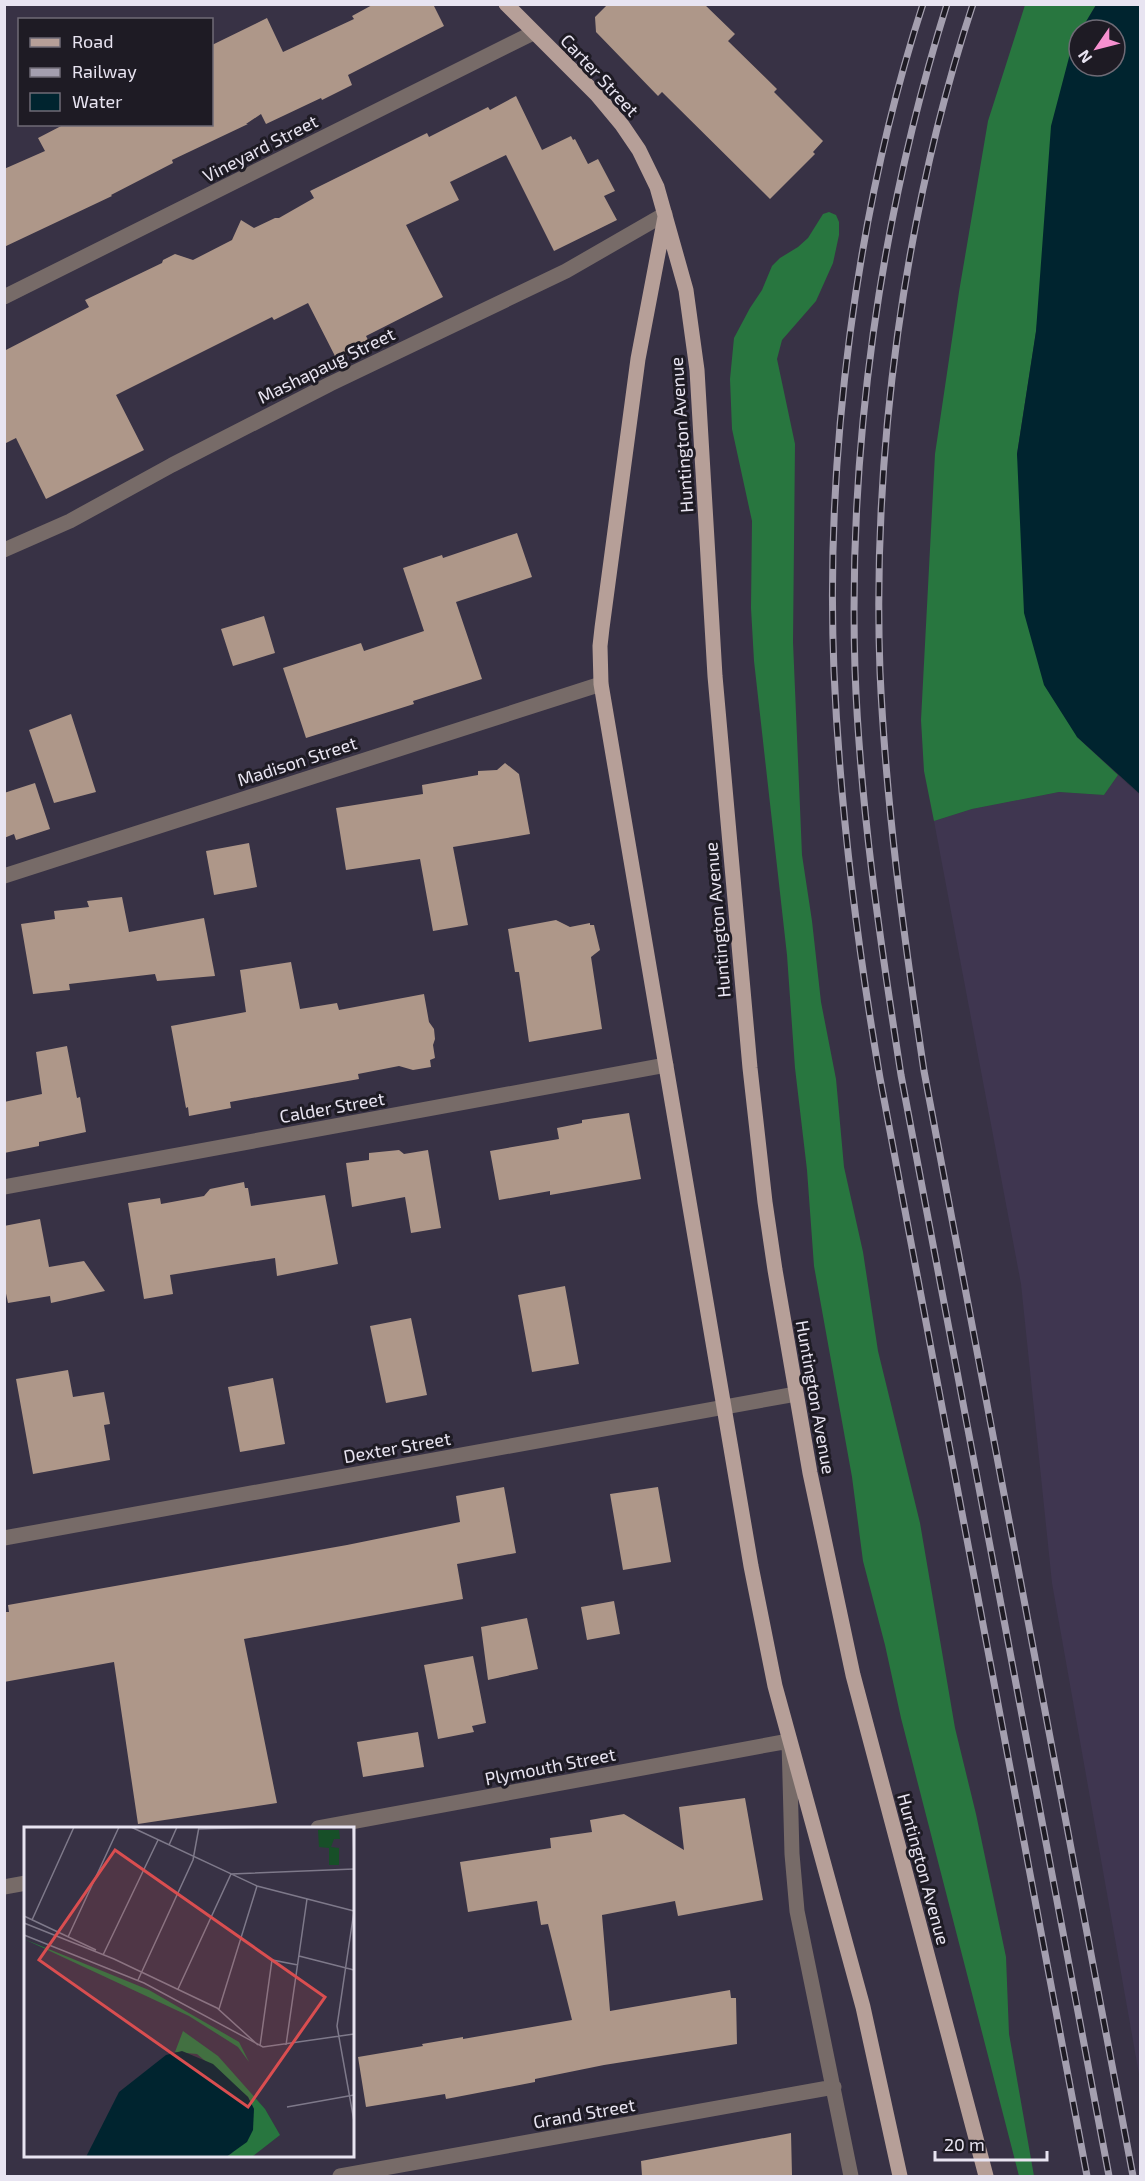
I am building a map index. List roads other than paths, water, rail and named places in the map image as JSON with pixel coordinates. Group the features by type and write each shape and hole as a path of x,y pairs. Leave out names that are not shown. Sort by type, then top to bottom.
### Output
{"main road":[{"name":"Carter Street","path":"506,4 597,95 622,125 650,171 665,214"},
{"name":"Huntington Avenue","path":"665,214 632,401 601,637 601,684 762,1626 789,1741 863,2007 900,2176"},
{"name":"Huntington Avenue","path":"665,214 686,290 694,343 715,676 750,1068 765,1202 796,1394 823,1539 853,1675 986,2176"}],"street":[{"name":"Vineyard Street","path":"4,297 533,33"},
{"name":"Mashapaug Street","path":"4,549 79,517 179,461 339,379 566,271 665,214"},
{"name":"Madison Street","path":"4,876 601,684"},
{"name":"Calder Street","path":"4,1187 666,1065"},
{"name":"Dexter Street","path":"4,1538 796,1394"},
{"name":"Plymouth Street","path":"323,1827 789,1741"},
{"name":"Huntington Avenue","path":"789,1741 794,1885 805,1959 834,2087 851,2176"},
{"path":"4,1887 24,1883"},
{"name":"Grand Street","path":"340,2176 834,2087"}],"water":[{"path":"1096,5 1140,5 1140,794 1077,737 1044,685 1024,613 1017,454 1036,331 1051,126 1067,65 1067,78 1127,78 1127,18 1088,18"}],"railway":[{"path":"923,4 900,83 880,165 863,249 850,334 841,420 832,589 840,774 857,927 880,1078 1087,2176"},
{"path":"947,4 903,167 873,333 863,417 854,586 855,670 861,772 872,873 901,1075 1109,2176"},
{"path":"973,4 928,166 911,249 898,334 881,505 879,589 883,722 897,872 924,1071 1133,2176"}]}
